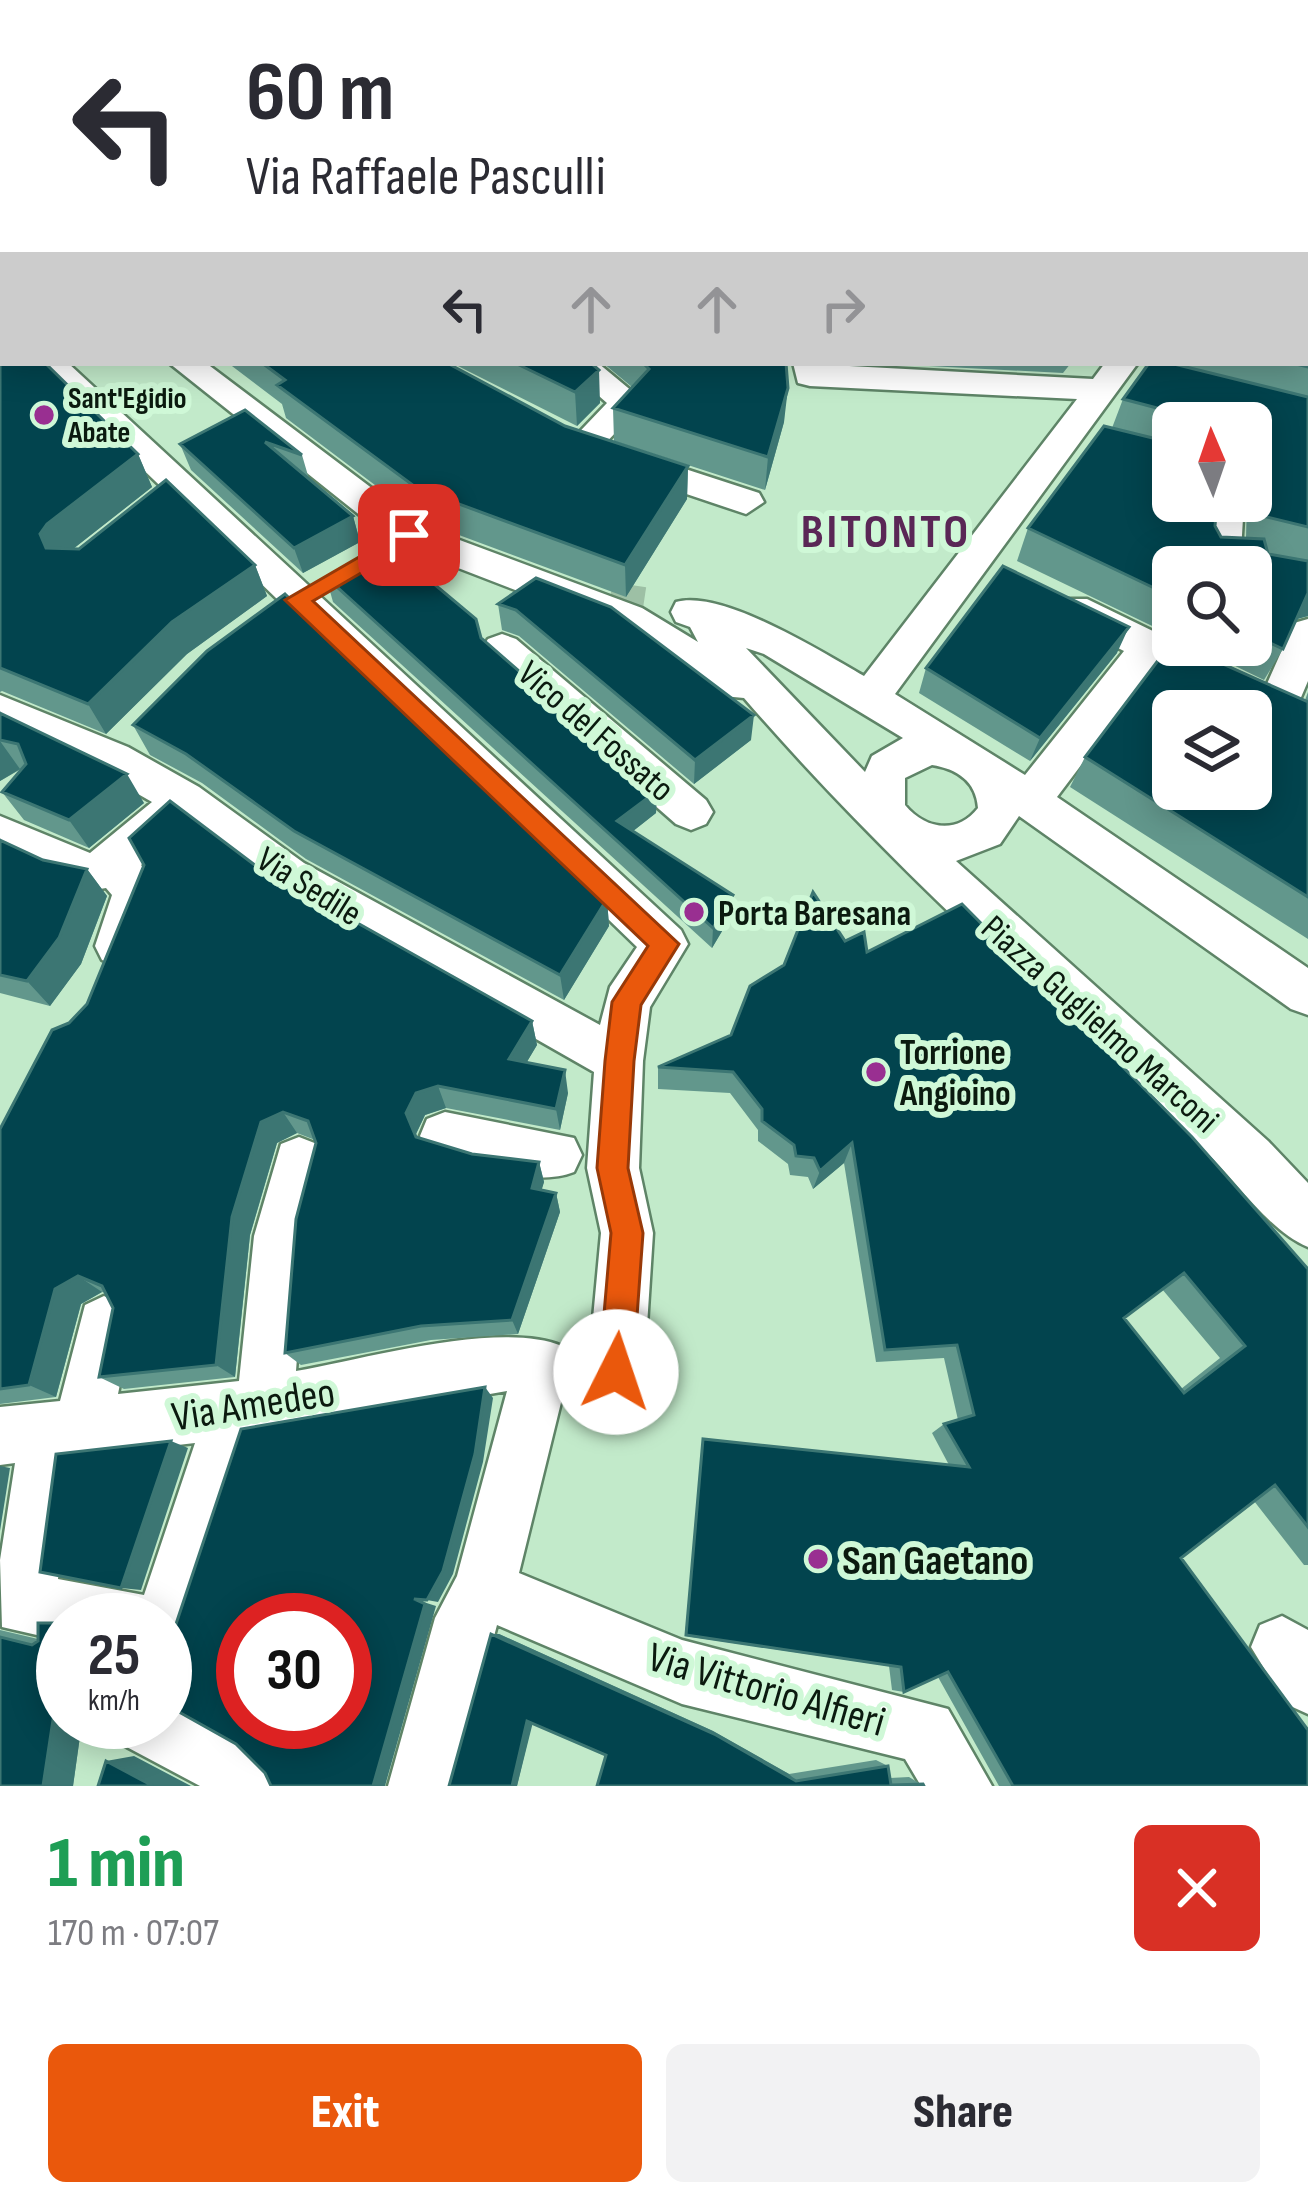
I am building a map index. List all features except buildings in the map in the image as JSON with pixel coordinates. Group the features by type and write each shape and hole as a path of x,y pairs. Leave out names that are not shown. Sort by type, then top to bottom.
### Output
{"street":[{"path":"52,366 665,944 627,1002 620,1061 613,1168 627,1233 616,1372"},
{"path":"189,366 409,535 564,591 654,631 812,743"},
{"path":"581,366 628,402 582,447"},
{"path":"809,369 1112,374 1159,382"},
{"path":"871,697 1112,374"},
{"path":"545,431 746,502"},
{"path":"1066,436 1109,448"},
{"path":"145,514 175,482"},
{"path":"371,557 409,535"},
{"path":"973,560 1292,717 1308,633"},
{"path":"1272,573 1289,577"},
{"path":"260,627 334,578"},
{"path":"564,591 610,598"},
{"path":"650,605 704,614 778,644 871,697 976,763 1308,994"},
{"path":"704,614 717,641 812,743"},
{"path":"1030,800 1149,646"},
{"name":"Vico del Fossato","path":"502,649 691,812"},
{"name":"Via Sedile","path":"0,711 68,742 128,744 184,799 288,876 620,1061"},
{"name":"Piazza Guglielmo Marconi","path":"812,743 992,926 1250,1157 1308,1221"},
{"path":"893,824 879,795 887,768 914,751 950,751 976,763"},
{"name":"Piazza Guglielmo Marconi","path":"893,824 908,836 946,846 982,837 1000,812 1000,796 976,763"},
{"path":"114,868 119,855 184,799"},
{"path":"3,825 88,872 114,868"},
{"path":"97,990 136,891 114,868"},
{"path":"446,1136 556,1155"},
{"path":"178,1593 250,1407 280,1236 299,1162"},
{"path":"36,1607 25,1605 44,1430 104,1324"},
{"name":"Via Amedeo","path":"44,1430 250,1407 505,1363 542,1366 484,1589"},
{"path":"421,1786 466,1618 484,1589"},
{"name":"Via Vittorio Alfieri","path":"484,1589 682,1672 925,1732 959,1786"},
{"path":"192,1742 257,1786"}],"tunnel":[{"path":"610,599 650,605"}],"place":[{"name":"Sant'Egidio Abate","path":"44,415"},
{"name":"Porta Baresana","path":"694,912"},
{"name":"Torrione Angioino","path":"876,1072"},
{"name":"San Gaetano","path":"818,1559"}],"district":[{"name":"BITONTO","path":"886,530"}],"route":[{"path":"409,535 297,600 665,944 627,1002 620,1061 613,1168 627,1233 616,1372"}]}
